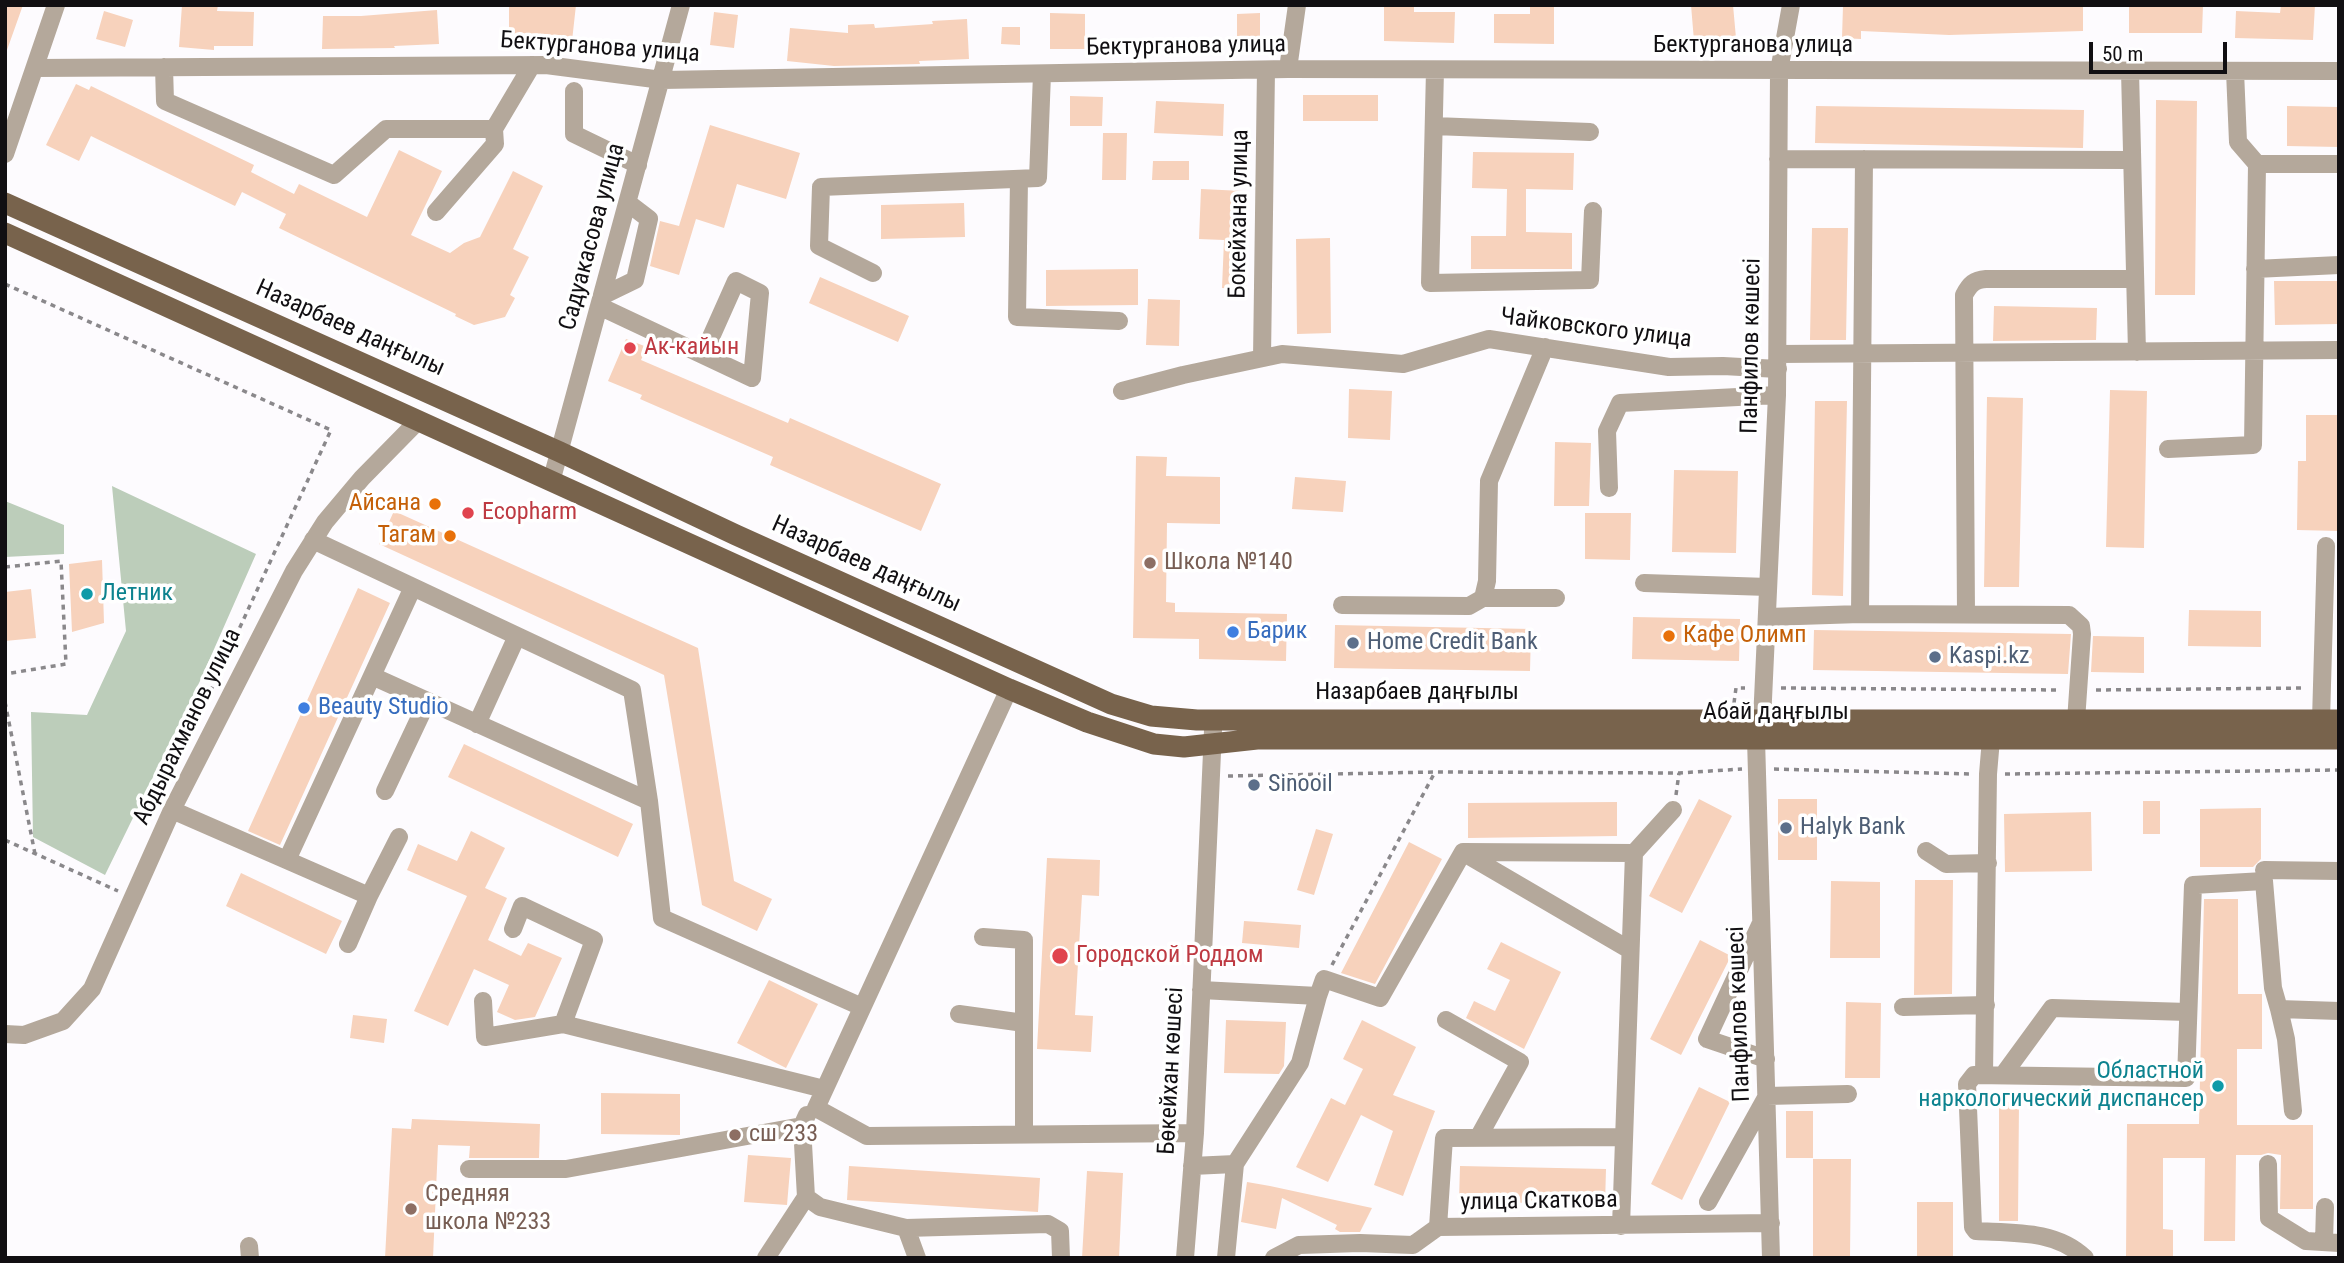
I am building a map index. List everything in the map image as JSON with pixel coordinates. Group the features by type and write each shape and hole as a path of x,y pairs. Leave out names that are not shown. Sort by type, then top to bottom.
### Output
{"main road":[{"name":"Назарбаев даңғылы","path":"5,203 560,452 736,535 1111,704 1162,718 1732,720 1759,730"},
{"path":"5,233 1009,690 1087,722 1154,744 1184,747 1213,743"},
{"name":"Абай даңғылы","path":"1213,743 1257,739 2076,721 2330,720"},
{"name":"Абай даңғылы","path":"1759,730 1991,739 2339,739"}],"street":[{"path":"5,154 9,131 56,5"},
{"name":"Садуакасова улица","path":"551,482 681,5"},
{"path":"1288,69 1297,5"},
{"name":"Панфилов көшесі","path":"1771,1258 1757,769 1765,688 1777,395 1779,71 1791,5"},
{"path":"436,212 495,144 494,129 532,65"},
{"name":"Бектурганова улица","path":"34,68 547,65 662,80 1288,69 2339,71"},
{"path":"163,67 165,101 334,175 386,129 494,129"},
{"name":"Бокейхана улица","path":"1262,358 1266,70"},
{"path":"1435,70 1430,283 1590,280 1593,211"},
{"path":"2130,71 2137,352"},
{"path":"2168,450 2253,445 2257,164 2238,142 2235,71"},
{"path":"873,272 819,246 821,187 1038,178 1042,74"},
{"path":"574,91 574,134 638,165"},
{"path":"1434,126 1590,132"},
{"path":"1778,159 2132,160"},
{"path":"1860,614 1864,159"},
{"path":"2257,164 2339,164"},
{"path":"1019,179 1017,317 1119,321"},
{"path":"600,301 635,280 649,219 628,203"},
{"path":"2255,269 2339,265"},
{"path":"1966,614 1964,295 1969,285 1976,280 2135,279"},
{"path":"600,301 703,355 752,378 760,293 737,281 703,355"},
{"name":"Чайковского улица","path":"1122,391 1282,354 1403,363 1489,339 1669,367 1723,366 1861,354 2339,350"},
{"path":"1483,598 1488,581 1489,481 1545,347"},
{"path":"1609,488 1607,430 1620,403 1777,395"},
{"name":"Абдырахманов улица","path":"5,1034 24,1035 63,1021 92,989 172,810 294,570 325,522 362,478 417,422"},
{"path":"313,540 632,690 649,801 662,918 862,1007"},
{"path":"2326,546 2331,584 2328,676 2330,720"},
{"path":"1644,583 1768,587"},
{"path":"287,860 413,587"},
{"path":"1342,605 1469,606 1483,598 1556,598"},
{"path":"1768,617 1860,614 2069,615 2081,626 2082,634 2076,721"},
{"path":"477,724 517,636"},
{"path":"372,676 649,801"},
{"path":"766,1258 806,1197 802,1126 806,1116 816,1108 1009,690"},
{"path":"386,791 427,702"},
{"name":"Бөкейхан көшесі","path":"1185,1258 1195,1133 1214,720"},
{"path":"1984,1075 1988,774 1991,739"},
{"path":"172,810 369,896"},
{"path":"1621,1226 1634,853 1674,810"},
{"path":"348,944 399,837"},
{"path":"1926,851 1946,863 1988,863"},
{"path":"1201,990 1321,988 1380,999 1463,852"},
{"path":"1463,852 1634,853"},
{"path":"1463,852 1630,950"},
{"path":"2264,870 2339,871"},
{"path":"2080,1255 2044,1235 1976,1231 1973,1227 1967,1084 1973,1075 2186,1079 2193,885 2264,881 2273,988 2286,1039 2293,1111"},
{"path":"513,929 522,906 594,940 563,1024"},
{"path":"1762,921 1707,1039 1766,1059"},
{"path":"983,937 1024,940 1024,1135"},
{"path":"1227,1258 1235,1164 1300,1063 1321,988"},
{"path":"483,1001 485,1037 563,1024 824,1089"},
{"path":"1903,1007 1986,1005"},
{"path":"2003,1075 2052,1008 2189,1012"},
{"path":"2278,1009 2339,1011"},
{"path":"959,1014 1024,1023"},
{"path":"1446,1020 1520,1062 1478,1138"},
{"path":"1708,1202 1767,1096 1848,1094"},
{"path":"816,1108 867,1136 1195,1133"},
{"path":"469,1169 566,1170 802,1126"},
{"path":"1438,1227 1444,1138 1624,1137"},
{"path":"1192,1166 1235,1164"},
{"path":"2268,1164 2269,1218 2306,1241 2332,1242 2325,1207"},
{"path":"806,1197 820,1207 906,1228 1048,1224 1060,1231 1061,1258"},
{"name":"улица Скаткова","path":"1274,1258 1299,1245 1413,1245 1438,1227 1771,1223"},
{"path":"906,1228 917,1258"}],"path":[{"path":"5,284 331,430 198,716"},
{"path":"5,567 61,561 66,664 5,674"},
{"path":"1732,720 1736,688 2080,690 2328,676"},
{"path":"5,702 35,854"},
{"path":"1211,776 1435,772 1679,773 1757,769 1988,774 2339,770"},
{"path":"1321,988 1435,772"},
{"path":"5,840 118,891"}],"green space":[{"path":"112,486 256,554 200,681 105,875 33,837 31,712 87,715 126,631"},
{"path":"5,501 64,525 64,554 5,557"}],"building":[{"path":"5,5 23,5 7,50 5,49"},
{"path":"182,5 218,5 217,11 254,12 253,46 214,46 214,50 179,47"},
{"path":"509,5 576,5 572,41 531,37 532,45 509,46"},
{"path":"1384,5 1414,5 1414,12 1455,12 1454,43 1384,41"},
{"path":"1530,5 1554,5 1554,44 1494,43 1494,14 1530,14"},
{"path":"1691,5 1733,5 1736,38 1694,41"},
{"path":"2083,5 2083,31 1949,35 1861,31 1861,39 1842,38 1843,6"},
{"path":"2129,5 2203,5 2202,33 2129,33"},
{"path":"2281,5 2315,5 2313,40 2235,38 2236,11 2280,13"},
{"path":"437,10 439,44 394,46 395,48 322,49 323,16"},
{"path":"104,11 133,20 125,47 96,39"},
{"path":"714,12 738,15 734,48 710,45"},
{"path":"1050,13 1085,14 1085,49 1050,49"},
{"path":"1260,13 1260,45 1237,45 1237,14"},
{"path":"967,19 969,59 919,61 920,64 834,66 787,61 790,28 848,33 848,25 874,24 875,28"},
{"path":"1002,27 1020,27 1020,45 1001,44"},
{"path":"76,84 89,90 91,86 254,165 251,172 294,194 299,184 367,217 399,150 442,171 411,235 450,253 464,243 480,237 513,171 543,186 513,249 529,257 510,295 515,298 505,317 474,325 279,228 286,214 242,192 235,206 91,136 79,161 46,145"},
{"path":"1303,95 1378,95 1378,121 1303,121"},
{"path":"1070,96 1103,97 1102,126 1070,126"},
{"path":"2156,100 2197,101 2195,295 2155,295"},
{"path":"1156,101 1224,104 1223,136 1154,133"},
{"path":"1816,106 2084,110 2083,148 1815,143"},
{"path":"2287,106 2339,107 2339,147 2287,146"},
{"path":"710,125 800,153 786,199 737,184 724,228 696,219 679,275 650,266 660,221 679,226"},
{"path":"1103,133 1127,133 1126,180 1102,180"},
{"path":"1473,152 1574,153 1573,190 1526,189 1526,232 1572,233 1572,269 1471,269 1471,236 1506,236 1507,189 1472,188"},
{"path":"1153,161 1189,161 1189,180 1152,180"},
{"path":"1201,189 1243,191 1240,260 1247,260 1246,289 1222,288 1224,240 1199,239"},
{"path":"964,203 965,237 881,239 881,205"},
{"path":"1812,228 1848,228 1846,340 1810,340"},
{"path":"1330,238 1331,333 1297,334 1296,239"},
{"path":"1138,269 1138,305 1046,306 1046,270"},
{"path":"820,277 909,316 898,342 809,303"},
{"path":"2274,281 2339,281 2339,324 2275,325"},
{"path":"1148,299 1180,300 1179,346 1146,345"},
{"path":"1994,306 2097,308 2096,340 1993,341"},
{"path":"626,339 647,347 641,360 788,423 790,418 941,484 921,531 770,465 773,457 640,399 642,395 608,381"},
{"path":"1349,389 1392,391 1390,440 1348,438"},
{"path":"2110,390 2147,391 2144,548 2106,547"},
{"path":"1987,397 2023,398 2019,587 1984,587"},
{"path":"1815,401 1847,401 1843,596 1812,595"},
{"path":"2306,415 2339,415 2339,531 2297,530 2298,461 2306,461"},
{"path":"1555,442 1591,443 1589,506 1554,506"},
{"name":"Школа №140","path":"1136,456 1167,457 1166,476 1220,477 1220,524 1167,523 1166,602 1175,603 1175,612 1287,614 1286,661 1199,659 1199,639 1133,638"},
{"path":"1674,470 1738,471 1736,553 1672,552"},
{"path":"1295,477 1346,481 1343,512 1292,509"},
{"path":"394,511 698,648 734,881 772,899 757,931 702,905 664,675 379,544"},
{"path":"1585,513 1631,513 1630,560 1585,559"},
{"name":"Летник","path":"102,560 104,623 72,632 69,564"},
{"path":"358,588 390,603 280,845 248,831"},
{"path":"31,589 36,638 5,641 5,592"},
{"path":"2189,610 2261,611 2261,647 2188,646"},
{"path":"1633,617 1740,619 1739,661 1632,659"},
{"path":"1335,625 1531,629 1530,671 1334,668"},
{"path":"1814,630 2071,634 2068,674 1813,670"},
{"path":"2093,636 2144,637 2144,673 2091,672"},
{"path":"464,744 633,824 618,857 448,777"},
{"path":"1699,799 1732,816 1682,913 1649,896"},
{"path":"1778,799 1817,799 1817,860 1778,860"},
{"path":"2143,801 2160,801 2160,834 2143,834"},
{"path":"1617,802 1617,836 1468,838 1468,803"},
{"path":"2261,808 2261,859 2253,867 2200,867 2200,809"},
{"path":"2091,812 2092,871 2005,872 2004,814"},
{"path":"1316,829 1333,834 1314,895 1297,890"},
{"path":"471,831 505,848 485,888 507,898 488,940 521,956 528,943 562,958 535,1017 515,1020 497,1012 509,985 474,969 448,1026 414,1011 467,896 407,870 418,844 457,861"},
{"path":"1409,842 1442,859 1375,984 1341,973"},
{"name":"Городской Роддом","path":"1047,858 1100,860 1099,896 1082,895 1075,1015 1093,1016 1091,1052 1037,1049"},
{"path":"241,873 342,921 326,954 226,906"},
{"path":"1915,880 1953,880 1952,994 1914,995"},
{"path":"1831,881 1880,882 1880,958 1830,958"},
{"name":"Областной наркологический диспансер","path":"2204,899 2238,899 2238,994 2262,994 2262,1049 2237,1049 2237,1125 2313,1125 2313,1209 2280,1209 2281,1155 2236,1155 2235,1241 2204,1241 2205,1158 2163,1158 2163,1229 2173,1230 2173,1258 2126,1258 2127,1124 2199,1124"},
{"path":"1244,921 1301,925 1299,948 1242,943"},
{"path":"1700,940 1731,956 1681,1055 1650,1039"},
{"path":"1501,942 1561,972 1524,1049 1466,1018 1474,1001 1495,1011 1510,980 1487,969"},
{"path":"769,980 818,1004 786,1068 737,1043"},
{"path":"1846,1002 1881,1003 1880,1078 1845,1078"},
{"path":"353,1015 387,1019 384,1043 350,1038"},
{"path":"1226,1020 1286,1022 1284,1066 1279,1074 1224,1073"},
{"path":"1362,1020 1416,1047 1393,1095 1435,1111 1403,1196 1374,1185 1393,1131 1361,1115 1328,1182 1296,1167 1331,1098 1345,1105 1363,1069 1343,1059"},
{"path":"1699,1087 1730,1102 1682,1200 1651,1184"},
{"path":"601,1093 680,1094 680,1135 601,1134"},
{"path":"1999,1102 2019,1102 2018,1221 1999,1221"},
{"path":"1786,1111 1813,1111 1813,1158 1786,1158"},
{"name":"Средняя школа №233","path":"412,1119 540,1124 539,1158 469,1158 470,1146 438,1145 433,1258 385,1258 392,1128 411,1129"},
{"path":"748,1155 791,1158 787,1205 744,1202"},
{"path":"1813,1159 1851,1159 1850,1258 1813,1258"},
{"path":"849,1166 1040,1178 1038,1212 847,1200"},
{"path":"1460,1166 1606,1169 1605,1205 1459,1201"},
{"path":"1087,1171 1123,1173 1119,1258 1082,1258"},
{"path":"1247,1182 1372,1208 1360,1232 1340,1232 1335,1229 1337,1225 1282,1198 1276,1229 1241,1222"},
{"path":"1917,1202 1953,1202 1953,1257 1917,1258"}],"place":[{"name":"Ак-кайын","path":"630,348"},
{"name":"Айсана","path":"435,504"},
{"name":"Ecopharm","path":"468,513"},
{"name":"Тагам","path":"450,536"},
{"name":"Школа №140","path":"1150,563"},
{"name":"Летник","path":"87,594"},
{"name":"Барик","path":"1233,632"},
{"name":"Кафе Олимп","path":"1669,636"},
{"name":"Home Credit Bank","path":"1353,643"},
{"name":"Kaspi.kz","path":"1935,657"},
{"name":"Beauty Studio","path":"304,708"},
{"name":"Sinooil","path":"1254,785"},
{"name":"Halyk Bank","path":"1786,828"},
{"name":"Городской Роддом","path":"1060,956"},
{"name":"Областной наркологический диспансер","path":"2218,1086"},
{"name":"сш 233","path":"735,1135"},
{"name":"Средняя школа №233","path":"411,1209"}]}
